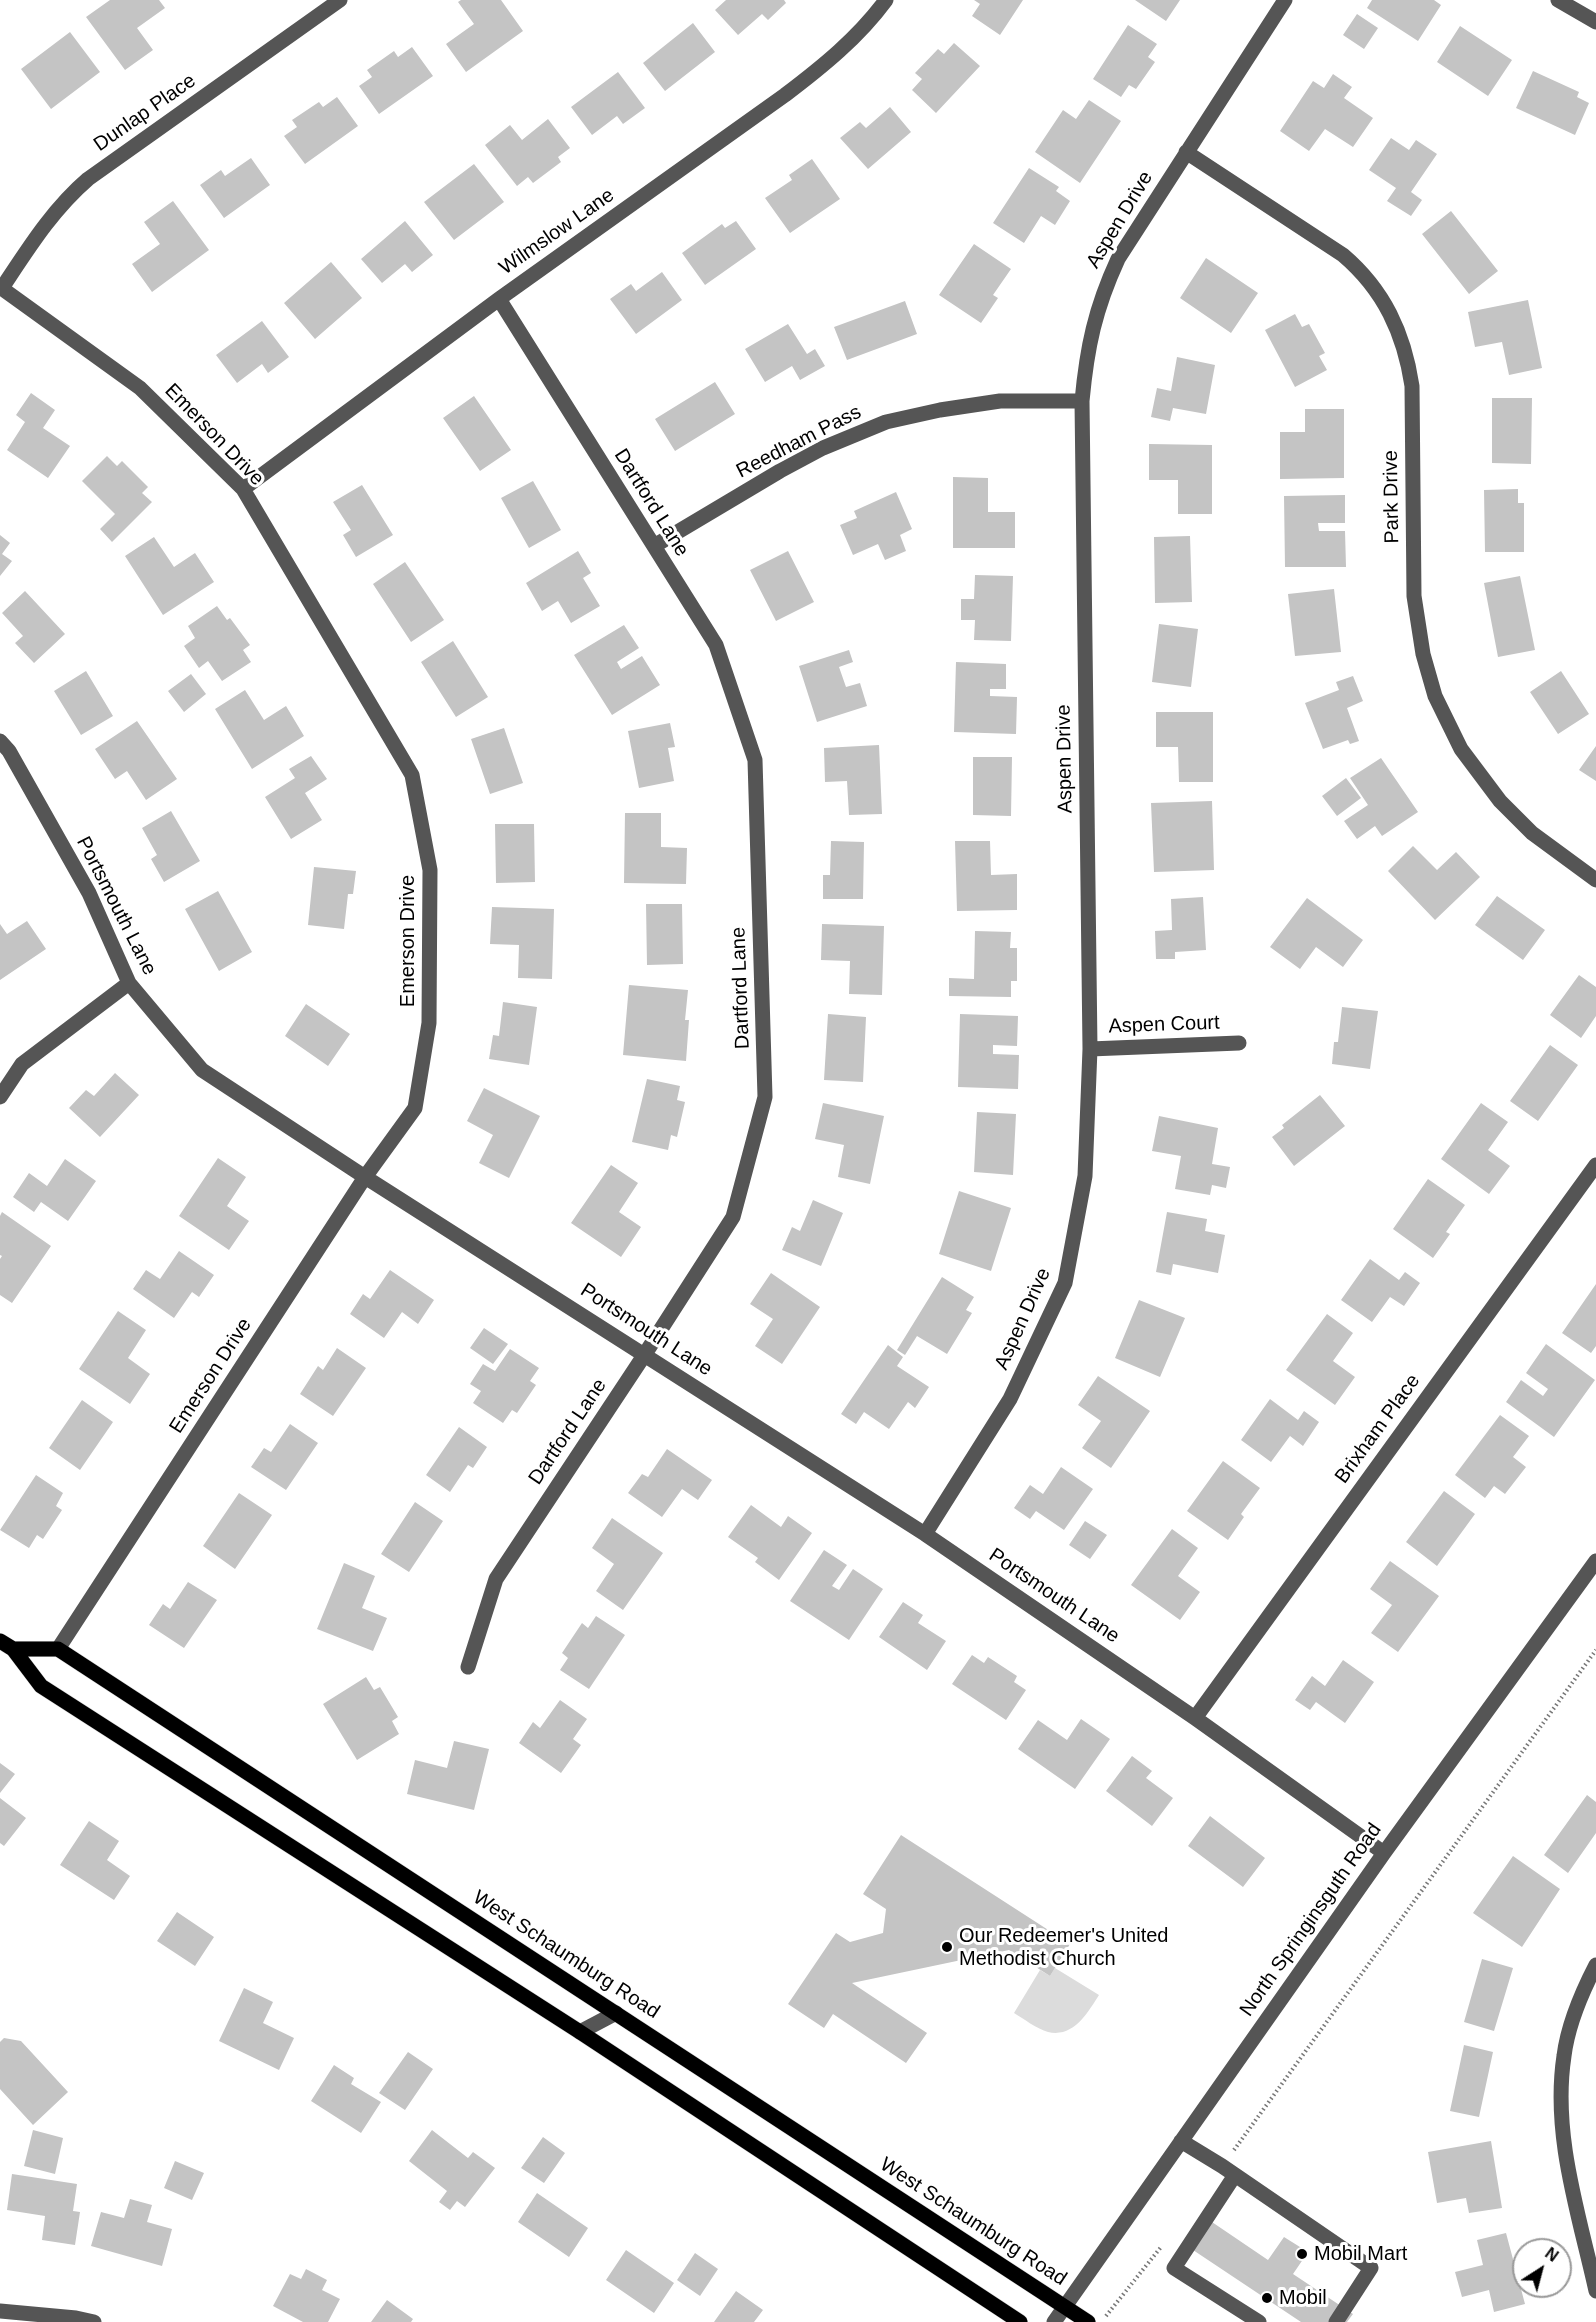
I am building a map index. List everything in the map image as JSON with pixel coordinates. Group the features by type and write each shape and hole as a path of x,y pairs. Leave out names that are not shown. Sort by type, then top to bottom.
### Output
{"main road":[{"path":"6,1645 58,1649"},
{"path":"6,1645 41,1686 580,2032 1020,2322"},
{"name":"West Schaumburg Road","path":"58,1649 1088,2322"}],"street":[{"name":"Dunlap Place","path":"1,287 42,227 71,194 88,179 340,0"},
{"name":"Wilmslow Lane","path":"243,489 499,299 826,64 861,32 886,0"},
{"name":"Aspen Drive","path":"925,1534 1010,1399 1065,1283 1085,1176 1090,1049 1082,401 1087,353 1106,286 1118,259 1285,0"},
{"path":"1558,0 1596,22"},
{"name":"Park Drive","path":"1186,152 1343,255 1356,267 1385,303 1401,337 1412,386 1414,596 1423,654 1435,696 1461,749 1500,801 1532,833 1596,880"},
{"name":"Emerson Drive","path":"1,287 140,388 243,489 412,775 430,870 429,1023 414,1108 365,1177 58,1649"},
{"name":"Dartford Lane","path":"468,1667 496,1579 733,1217 765,1097 755,760 716,645 499,299"},
{"name":"Reedham Pass","path":"654,546 823,448 886,422 940,410 1000,401 1082,401"},
{"name":"Portsmouth Lane","path":"0,741 9,751 89,893 129,983 202,1070 365,1177 925,1534 1195,1718 1384,1853"},
{"path":"0,1097 22,1064 129,983"},
{"name":"Aspen Court","path":"1090,1049 1239,1042"},
{"name":"Brixham Place","path":"1195,1718 1596,1165"},
{"name":"North Springinsguth Road","path":"1054,2322 1384,1853 1596,1560"},
{"path":"1596,1965 1572,2021 1564,2055 1560,2096 1563,2144 1596,2291"},
{"path":"580,2032 616,2013"},
{"path":"1181,2141 1222,2166 1371,2268 1336,2322"},
{"path":"1235,2175 1174,2268 1259,2322"},
{"path":"0,2311 76,2318 94,2322"}],"path":[{"path":"1222,2166 1596,1650"},
{"path":"1102,2322 1116,2301 1166,2242"}],"shaded area":[{"path":"1055,1968 1099,1995 1079,2022 1057,2033 1039,2029 1014,2013 1040,1970 1050,1976"}],"building":[{"path":"110,0 159,0 165,8 137,28 153,50 125,70 86,17"},
{"path":"461,0 501,0 523,31 466,72 446,44 474,24 458,2"},
{"path":"726,0 784,0 786,3 768,20 762,14 738,35 715,10"},
{"path":"974,0 1023,0 1000,35 972,16 980,4"},
{"path":"1135,0 1180,0 1166,21"},
{"path":"1372,0 1434,0 1441,5 1418,41 1367,8"},
{"path":"1357,14 1378,28 1364,49 1343,35"},
{"path":"693,23 715,52 665,91 643,63"},
{"path":"1128,25 1157,44 1148,57 1155,62 1136,89 1129,85 1121,97 1093,79"},
{"path":"1460,26 1512,60 1488,96 1437,62"},
{"path":"70,32 100,72 51,109 21,69"},
{"path":"954,43 980,66 936,113 912,90 922,79 915,73 938,49 944,54"},
{"path":"412,47 433,76 379,114 359,86 372,77 367,70 394,51 398,57"},
{"path":"1533,71 1579,92 1577,97 1589,103 1575,135 1516,108"},
{"path":"618,72 645,108 623,124 617,116 592,135 571,107"},
{"path":"1333,74 1352,87 1344,98 1373,118 1353,147 1325,129 1309,151 1280,131 1313,81 1324,88"},
{"path":"337,97 358,126 305,164 284,136 297,127 292,120 319,102 323,107"},
{"path":"1089,100 1121,121 1080,183 1035,152 1063,110 1076,119"},
{"path":"890,107 911,132 868,169 840,138 860,122 866,128"},
{"path":"548,119 570,148 558,157 561,162 533,183 528,177 517,186 485,145 510,125 522,140"},
{"path":"1391,138 1409,150 1416,140 1437,154 1411,192 1422,200 1411,216 1387,201 1396,188 1369,170"},
{"path":"251,158 270,185 224,218 200,185 221,170 225,176"},
{"path":"812,159 840,199 790,233 765,198 792,180 789,175"},
{"path":"474,164 504,202 454,240 424,202"},
{"path":"1029,168 1059,187 1056,191 1070,201 1055,225 1041,216 1024,243 993,223"},
{"path":"173,201 209,250 152,292 132,264 160,244 144,222"},
{"path":"1451,211 1498,271 1469,294 1422,234"},
{"path":"405,221 433,255 412,272 405,264 382,283 361,259"},
{"path":"736,221 756,249 705,285 682,253 722,224 725,228"},
{"path":"974,244 1011,269 993,295 998,298 981,323 939,295"},
{"path":"1206,258 1258,293 1231,333 1180,298"},
{"path":"331,262 362,298 315,339 284,303"},
{"path":"662,272 682,300 636,334 610,299 631,284 636,291"},
{"path":"1528,300 1542,368 1509,375 1502,342 1475,347 1468,312"},
{"path":"905,301 917,334 847,360 834,327"},
{"path":"1295,314 1302,327 1309,324 1325,353 1319,356 1327,370 1295,387 1265,330"},
{"path":"262,321 289,357 268,373 262,364 237,383 216,355"},
{"path":"788,324 807,354 815,349 825,366 800,380 792,366 765,382 745,349"},
{"path":"1177,357 1215,365 1206,414 1173,408 1170,421 1151,417 1157,388 1171,391"},
{"path":"715,382 735,414 675,451 655,419"},
{"path":"31,393 55,410 43,428 70,446 48,478 7,450 25,422 16,415"},
{"path":"474,396 511,450 480,471 443,418"},
{"path":"1492,398 1532,398 1531,464 1492,463"},
{"path":"1305,409 1344,409 1344,478 1280,479 1280,432 1305,432"},
{"path":"1149,444 1212,445 1212,514 1178,514 1178,480 1149,480"},
{"path":"107,456 117,466 122,461 148,487 142,493 152,502 112,542 100,529 115,514 82,481"},
{"path":"953,477 988,478 988,512 1015,512 1015,548 953,548"},
{"path":"533,481 561,530 529,548 501,498"},
{"path":"362,485 393,535 356,557 343,535 351,530 333,502"},
{"path":"1518,489 1518,503 1524,503 1524,552 1485,552 1484,490"},
{"path":"896,492 912,529 900,535 906,551 885,560 878,544 853,555 840,525 857,518 854,511"},
{"path":"1345,495 1345,523 1318,523 1319,531 1345,531 1346,567 1285,567 1284,496"},
{"path":"0,535 10,543 2,554 12,561 0,576"},
{"path":"1190,536 1192,602 1155,603 1154,537"},
{"path":"154,537 174,567 195,553 214,582 163,615 125,556"},
{"path":"578,551 591,573 583,578 600,606 571,623 558,601 542,611 526,583"},
{"path":"788,551 814,602 776,621 750,570"},
{"path":"405,562 444,620 411,642 373,584"},
{"path":"975,575 1013,576 1011,641 974,640 975,620 961,620 961,599 974,599"},
{"path":"1520,576 1535,650 1498,657 1484,583"},
{"path":"1334,589 1341,652 1295,656 1288,594"},
{"path":"25,591 65,634 34,663 15,643 23,636 2,613"},
{"path":"217,606 227,620 230,618 250,645 243,650 251,662 222,681 208,661 199,668 184,646 195,638 188,626"},
{"path":"1159,624 1198,629 1191,687 1152,682"},
{"path":"624,625 639,648 617,662 621,669 642,656 660,685 612,715 574,655"},
{"path":"453,641 488,697 456,717 421,662"},
{"path":"849,650 853,662 839,667 846,687 860,683 867,706 817,722 799,666"},
{"path":"956,662 1006,664 1006,689 990,689 990,696 1017,697 1016,734 954,732"},
{"path":"86,671 113,716 81,735 54,691"},
{"path":"1561,671 1589,714 1558,734 1530,692"},
{"path":"191,674 206,694 184,712 168,691"},
{"path":"1353,676 1363,701 1347,708 1359,741 1350,744 1348,740 1323,749 1305,703 1339,690 1336,682"},
{"path":"245,690 264,720 286,706 304,736 252,769 215,709"},
{"path":"1156,712 1213,712 1213,782 1179,782 1178,747 1156,747"},
{"path":"137,721 177,779 146,800 127,771 115,779 95,749"},
{"path":"670,723 675,747 668,748 674,781 639,788 628,731"},
{"path":"504,728 523,783 490,794 471,739"},
{"path":"879,745 882,814 849,815 847,781 825,782 824,748"},
{"path":"1596,746 1596,781 1579,770"},
{"path":"311,756 327,779 305,793 322,820 291,839 265,797 295,778 289,769"},
{"path":"973,757 1012,757 1011,816 973,815"},
{"path":"1381,758 1418,812 1382,836 1375,826 1357,839 1344,821 1368,805 1350,778"},
{"path":"1346,778 1361,798 1337,816 1322,796"},
{"path":"1212,801 1214,870 1154,872 1151,803"},
{"path":"171,811 200,861 164,882 151,859 157,855 142,828"},
{"path":"625,813 661,813 661,847 687,848 686,884 624,883"},
{"path":"495,824 534,824 535,882 496,883"},
{"path":"831,841 864,842 863,899 823,899 823,875 830,875"},
{"path":"955,841 990,841 991,875 1017,874 1017,910 957,911"},
{"path":"1413,846 1437,870 1456,852 1480,877 1435,920 1388,871"},
{"path":"314,867 356,871 353,894 348,894 344,929 308,925"},
{"path":"218,891 252,952 219,971 185,909"},
{"path":"1497,896 1545,930 1523,960 1475,925"},
{"path":"1203,897 1206,950 1175,952 1175,959 1156,959 1155,931 1172,930 1171,899"},
{"path":"1307,898 1363,940 1343,967 1316,947 1300,969 1270,947"},
{"path":"646,904 682,904 683,964 647,965"},
{"path":"492,907 554,909 552,979 518,978 519,945 490,944"},
{"path":"27,921 46,949 0,980 0,924 7,934"},
{"path":"822,924 884,926 882,995 849,994 850,961 821,960"},
{"path":"975,931 1011,932 1010,948 1017,948 1017,981 1011,981 1011,997 949,996 949,978 974,979"},
{"path":"1579,975 1596,987 1596,1016 1581,1038 1550,1015"},
{"path":"629,985 688,990 685,1020 689,1020 686,1061 623,1055"},
{"path":"503,1002 537,1007 529,1065 489,1059 493,1035 499,1036"},
{"path":"306,1004 350,1034 328,1066 285,1036"},
{"path":"1342,1007 1378,1011 1370,1069 1332,1064 1334,1042 1338,1042"},
{"path":"828,1014 866,1017 863,1082 824,1080"},
{"path":"960,1014 1018,1016 1017,1046 993,1045 993,1054 1019,1055 1018,1089 958,1087"},
{"path":"1550,1045 1578,1065 1538,1121 1510,1101"},
{"path":"115,1073 139,1095 100,1137 69,1108 86,1090 94,1096"},
{"path":"647,1079 680,1086 677,1100 685,1102 677,1137 671,1135 668,1150 632,1142"},
{"path":"484,1088 540,1116 509,1178 479,1163 493,1135 467,1121"},
{"path":"1320,1095 1345,1126 1294,1166 1272,1137 1284,1128 1282,1125"},
{"path":"823,1103 884,1116 870,1184 838,1177 844,1145 815,1139"},
{"path":"1481,1103 1508,1122 1488,1150 1510,1166 1489,1194 1441,1159"},
{"path":"977,1112 1016,1114 1013,1175 974,1172"},
{"path":"1159,1116 1218,1128 1212,1164 1230,1167 1226,1188 1212,1185 1210,1195 1175,1189 1181,1156 1152,1151"},
{"path":"218,1158 246,1177 227,1206 249,1221 229,1250 179,1216"},
{"path":"65,1159 96,1181 68,1221 41,1202 34,1212 13,1197 29,1173 47,1186"},
{"path":"611,1165 638,1183 619,1212 641,1227 621,1257 571,1223"},
{"path":"1428,1179 1465,1205 1446,1232 1450,1234 1433,1258 1393,1229"},
{"path":"959,1191 1011,1208 991,1271 939,1254"},
{"path":"813,1200 843,1213 821,1266 782,1250 792,1227 800,1231"},
{"path":"2,1212 51,1246 12,1303 0,1295 0,1259 2,1256 0,1255 0,1216"},
{"path":"1167,1212 1207,1219 1205,1231 1225,1235 1218,1273 1173,1264 1171,1275 1156,1272"},
{"path":"179,1251 214,1275 199,1297 192,1292 174,1318 133,1289 146,1270 160,1279"},
{"path":"1370,1259 1399,1280 1405,1272 1420,1283 1404,1306 1390,1297 1372,1322 1341,1300"},
{"path":"390,1270 434,1300 418,1324 402,1312 384,1338 350,1314 363,1294 370,1299"},
{"path":"771,1273 820,1307 782,1364 755,1346 773,1319 750,1304"},
{"path":"942,1277 974,1297 966,1310 972,1313 947,1354 917,1336 905,1355 897,1350"},
{"path":"1596,1284 1596,1346 1591,1353 1562,1333"},
{"path":"1139,1300 1185,1318 1160,1377 1115,1358"},
{"path":"118,1311 146,1330 128,1358 150,1374 130,1404 79,1369"},
{"path":"1327,1314 1353,1333 1333,1361 1355,1377 1335,1405 1286,1370"},
{"path":"484,1328 508,1344 493,1364 470,1348"},
{"path":"1546,1344 1595,1380 1554,1437 1506,1402 1521,1380 1543,1396 1548,1389 1526,1373"},
{"path":"888,1345 903,1357 897,1366 929,1387 915,1408 908,1402 889,1429 864,1412 856,1424 841,1414"},
{"path":"337,1348 366,1368 333,1416 300,1394 318,1366 323,1370"},
{"path":"510,1349 539,1368 530,1381 536,1385 517,1413 512,1410 503,1423 473,1403 481,1391 470,1384 483,1364 495,1371"},
{"path":"1098,1376 1150,1411 1111,1468 1082,1448 1101,1421 1078,1405"},
{"path":"1270,1399 1298,1420 1304,1411 1319,1422 1303,1446 1290,1436 1271,1462 1241,1440"},
{"path":"82,1400 113,1422 80,1470 49,1448"},
{"path":"1500,1415 1529,1436 1513,1457 1526,1467 1505,1494 1494,1486 1485,1498 1455,1475"},
{"path":"290,1424 318,1443 286,1490 251,1467 264,1448 271,1452"},
{"path":"459,1427 487,1447 473,1468 468,1465 450,1492 426,1475"},
{"path":"667,1449 712,1480 698,1500 682,1489 662,1517 628,1493 642,1474 648,1477"},
{"path":"1223,1461 1260,1488 1241,1514 1244,1517 1228,1540 1187,1511"},
{"path":"1061,1467 1093,1489 1064,1530 1036,1511 1030,1519 1014,1508 1030,1485 1043,1494"},
{"path":"36,1475 63,1493 56,1506 62,1510 43,1539 37,1535 29,1548 0,1530"},
{"path":"1444,1491 1475,1514 1437,1566 1406,1542"},
{"path":"239,1493 272,1515 235,1569 203,1546"},
{"path":"415,1502 443,1521 409,1572 381,1554"},
{"path":"751,1505 781,1527 788,1516 812,1533 779,1580 755,1562 758,1558 728,1537"},
{"path":"612,1518 663,1553 623,1610 596,1591 614,1564 592,1548"},
{"path":"1085,1521 1107,1535 1090,1559 1069,1545"},
{"path":"1172,1529 1198,1548 1178,1576 1200,1592 1180,1620 1131,1585"},
{"path":"824,1550 847,1565 832,1586 839,1590 853,1569 883,1589 849,1640 790,1601"},
{"path":"1390,1561 1439,1596 1398,1652 1371,1633 1392,1605 1370,1589"},
{"path":"344,1563 375,1576 362,1608 387,1618 373,1651 317,1629"},
{"path":"188,1582 217,1600 184,1648 149,1625 163,1604 170,1609"},
{"path":"903,1602 923,1615 918,1623 946,1641 927,1670 879,1637"},
{"path":"596,1616 625,1635 589,1689 560,1670 568,1658 562,1653 582,1623 588,1628"},
{"path":"972,1655 984,1663 988,1657 1017,1676 1014,1682 1026,1690 1006,1720 952,1684"},
{"path":"1343,1660 1374,1682 1345,1723 1316,1702 1310,1710 1295,1700 1312,1676 1325,1686"},
{"path":"366,1677 374,1690 380,1687 398,1717 392,1721 399,1734 357,1760 323,1704"},
{"path":"560,1700 587,1719 573,1739 581,1745 561,1773 519,1743 533,1722 540,1728"},
{"path":"1081,1719 1110,1739 1075,1789 1018,1749 1038,1720 1067,1740"},
{"path":"454,1741 489,1749 474,1810 407,1794 415,1760 447,1768"},
{"path":"1132,1756 1152,1771 1146,1778 1173,1798 1152,1826 1106,1791"},
{"path":"0,1763 15,1774 0,1793"},
{"path":"1587,1795 1596,1802 1596,1833 1568,1873 1544,1855"},
{"path":"0,1798 26,1818 4,1846 0,1843"},
{"path":"1210,1816 1265,1858 1243,1887 1188,1846"},
{"path":"89,1821 119,1841 107,1860 130,1876 114,1900 60,1865"},
{"name":"Our Redeemer's United Methodist Church","path":"901,1835 1070,1944 1050,1976 1009,1950 852,1983 927,2033 906,2063 833,2014 824,2028 788,2004 836,1933 850,1942 883,1933 886,1909 863,1894"},
{"path":"1513,1856 1560,1889 1522,1947 1473,1913"},
{"path":"177,1912 214,1937 195,1966 157,1941"},
{"path":"1482,1959 1513,1968 1494,2031 1464,2022"},
{"path":"244,1988 273,2002 263,2023 294,2038 279,2070 219,2041"},
{"path":"4,2038 21,2041 68,2092 33,2125 0,2089 0,2042"},
{"path":"1464,2045 1493,2052 1479,2117 1450,2111"},
{"path":"408,2052 433,2069 405,2110 379,2093"},
{"path":"334,2065 354,2078 351,2084 381,2102 361,2133 311,2101"},
{"path":"33,2130 63,2138 55,2174 24,2166"},
{"path":"432,2130 468,2158 473,2152 495,2168 465,2207 457,2201 450,2210 439,2202 447,2191 409,2161"},
{"path":"543,2137 565,2153 544,2183 521,2168"},
{"path":"1491,2141 1502,2208 1469,2213 1466,2198 1437,2203 1428,2152"},
{"path":"175,2161 204,2173 192,2200 164,2188"},
{"path":"12,2174 77,2184 73,2211 80,2212 75,2245 42,2240 45,2216 7,2210"},
{"path":"537,2193 588,2228 569,2257 518,2222"},
{"path":"130,2199 152,2205 147,2222 172,2229 162,2266 91,2246 101,2212 124,2218"},
{"path":"1209,2220 1268,2260 1284,2237 1308,2252 1293,2274 1353,2314 1347,2322 1301,2322 1190,2248"},
{"path":"1506,2233 1512,2255 1512,2298 1523,2298 1525,2304 1494,2312 1489,2290 1462,2297 1455,2272 1483,2265 1477,2240"},
{"path":"626,2250 674,2283 654,2313 606,2280"},
{"path":"695,2253 718,2269 700,2296 677,2280"},
{"path":"306,2269 327,2280 322,2290 340,2299 328,2322 303,2322 273,2306 290,2274 301,2279"},
{"path":"736,2291 763,2310 754,2322 714,2322"},
{"path":"387,2300 413,2319 411,2322 371,2322"}],"place":[{"name":"Our Redeemer's United Methodist Church","path":"947,1947"},
{"name":"Mobil Mart","path":"1302,2254"},
{"name":"Mobil","path":"1267,2298"}]}
